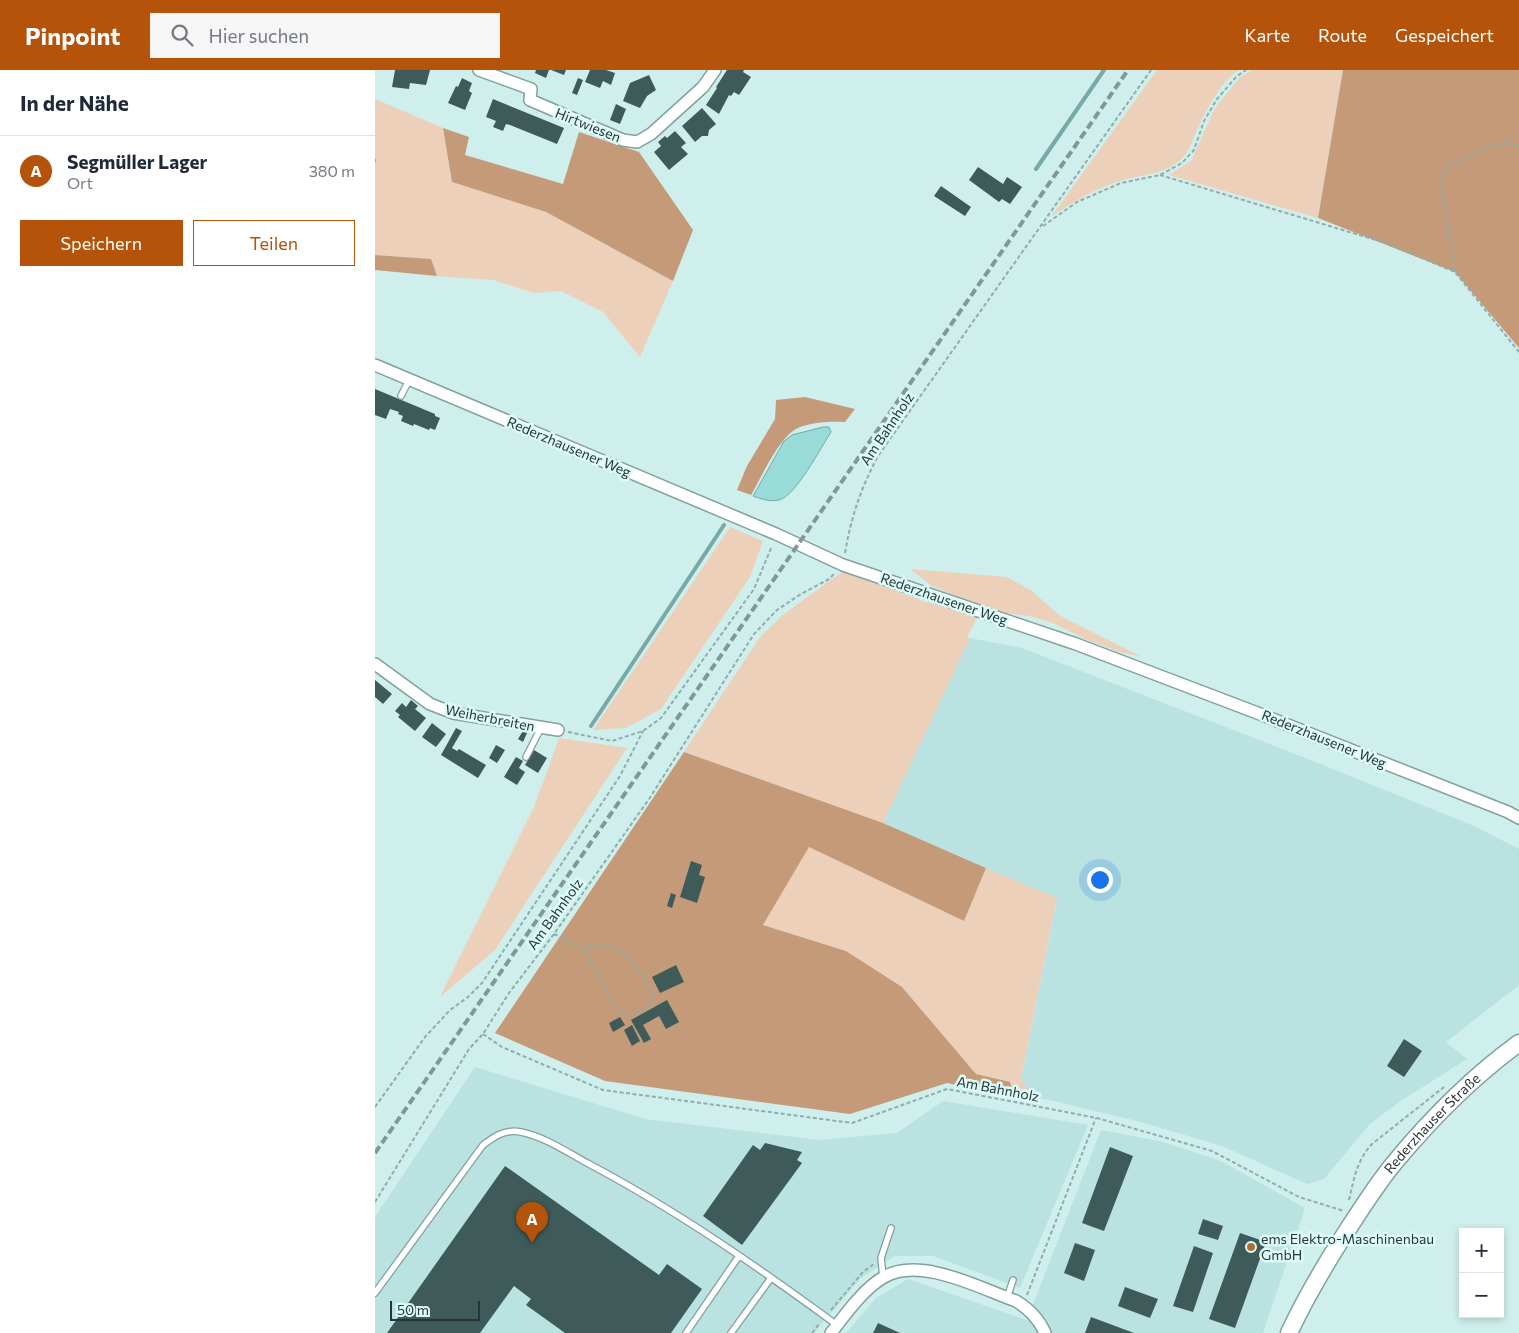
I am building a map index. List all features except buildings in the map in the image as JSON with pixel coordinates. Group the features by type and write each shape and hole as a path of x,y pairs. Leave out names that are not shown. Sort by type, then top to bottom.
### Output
{"main road":[{"name":"Rederzhauser Straße","path":"1289,1333 1352,1213 1439,1114 1499,1058 1519,1044"}],"street":[{"name":"Hirtwiesen","path":"479,70 531,89 530,100 623,140 637,142 651,134 697,93 715,70"},
{"name":"Rederzhausener Weg","path":"375,365 776,534 843,565 1095,651 1293,727 1519,818"},
{"name":"Weiherbreiten","path":"375,664 430,704 453,713 558,730"},
{"path":"834,1329 868,1290 883,1278 899,1271 935,1271 1012,1299 1027,1308 1036,1317 1045,1333"}],"lane":[{"path":"401,396 409,380"},
{"path":"526,757 541,728"},
{"path":"375,1293 483,1145 497,1135 509,1131 540,1138 619,1180 739,1256 826,1316 834,1329"},
{"path":"883,1278 881,1258 891,1228"},
{"path":"686,1333 739,1256"},
{"path":"731,1333 771,1278"},
{"path":"1012,1299 1013,1280"}],"path":[{"name":"Am Bahnholz","path":"1151,70 878,456 862,486 848,536 843,565 829,579 777,610 754,634 649,799 554,934 509,993 483,1034 502,1047 603,1090 852,1123 947,1089 1097,1118 1212,1151 1299,1197 1352,1213"},
{"path":"1041,227 1077,202 1121,183 1161,175 1182,163 1194,150 1204,121 1217,99 1237,76 1246,70"},
{"path":"1455,272 1440,178 1450,165 1476,153 1504,143 1519,145"},
{"path":"1161,175 1386,243 1455,272 1519,352"},
{"path":"558,730 612,741 643,730 661,718 754,589 770,554 776,534"},
{"path":"375,1107 425,1037 451,1010 469,997 482,983 620,776 643,730"},
{"path":"554,934 581,948 603,982 614,1005 621,1013 628,1014 638,1011 652,1003 653,994 628,956 611,946 581,948"},
{"path":"375,1202 458,1066 469,1049 483,1034"},
{"path":"1012,1299 1027,1294 1097,1118"},
{"path":"812,1333 863,1272 881,1258"}],"shaded area":[{"path":"1157,70 1239,70 1219,90 1187,151 1179,161 1164,170 1122,180 1097,190 1051,217"},
{"path":"1252,70 1343,70 1318,218 1169,175 1191,161 1215,108 1240,77"},
{"path":"1343,70 1519,70 1519,348 1455,272 1318,218"},
{"path":"375,99 443,128 452,182 546,212 673,281 640,357 603,312 561,291 534,293 493,280 437,276 430,259 375,255"},
{"path":"443,128 469,137 465,155 563,184 579,132 639,152 693,230 673,281 546,212 452,182"},
{"path":"375,255 431,259 437,276 375,270"},
{"path":"805,397 855,409 845,422 811,424 793,431 775,452 751,495 737,490 747,466 775,419 776,400"},
{"path":"829,427 831,432 808,470 786,497 776,501 753,496 784,441 792,435"},
{"path":"730,527 763,541 750,577 661,709 626,728 593,730"},
{"path":"910,569 1007,577 1032,591 1059,615 1142,657 1120,652 1085,639 1053,623 1030,616 1004,613 965,600 932,586"},
{"path":"843,571 923,601 978,616 967,637 970,638 883,823 684,752 760,637 784,614"},
{"path":"970,638 1022,648 1474,826 1519,849 1519,985 1446,1042 1467,1059 1399,1102 1369,1125 1324,1179 1307,1184 1222,1146 1137,1121 1032,1096 1021,1080 1057,899 883,823"},
{"path":"559,738 627,748 495,950 440,997 534,807"},
{"path":"684,752 883,823 986,868 964,921 809,847 763,925 846,951 902,987 976,1074 1010,1082 1014,1097 947,1083 850,1114 605,1081 495,1033"},
{"path":"809,847 964,921 986,868 1057,898 1021,1079 1032,1096 1014,1097 1010,1082 976,1074 902,987 846,951 763,925"},
{"path":"475,1067 645,1119 819,1140 897,1133 943,1101 1088,1125 1020,1288 933,1256 895,1256 861,1278 814,1333 375,1333 375,1217"},
{"path":"1101,1130 1159,1141 1219,1160 1305,1208 1263,1333 846,1333 876,1298 908,1279 1027,1320"}],"waterway":[{"path":"1036,169 1104,70"},
{"path":"591,726 724,525"}],"railway":[{"path":"375,1153 1128,70"}],"place":[{"name":"Segmüller Lager","path":"532,1243"},
{"name":"ems Elektro-Maschinenbau GmbH","path":"1251,1247"}]}
